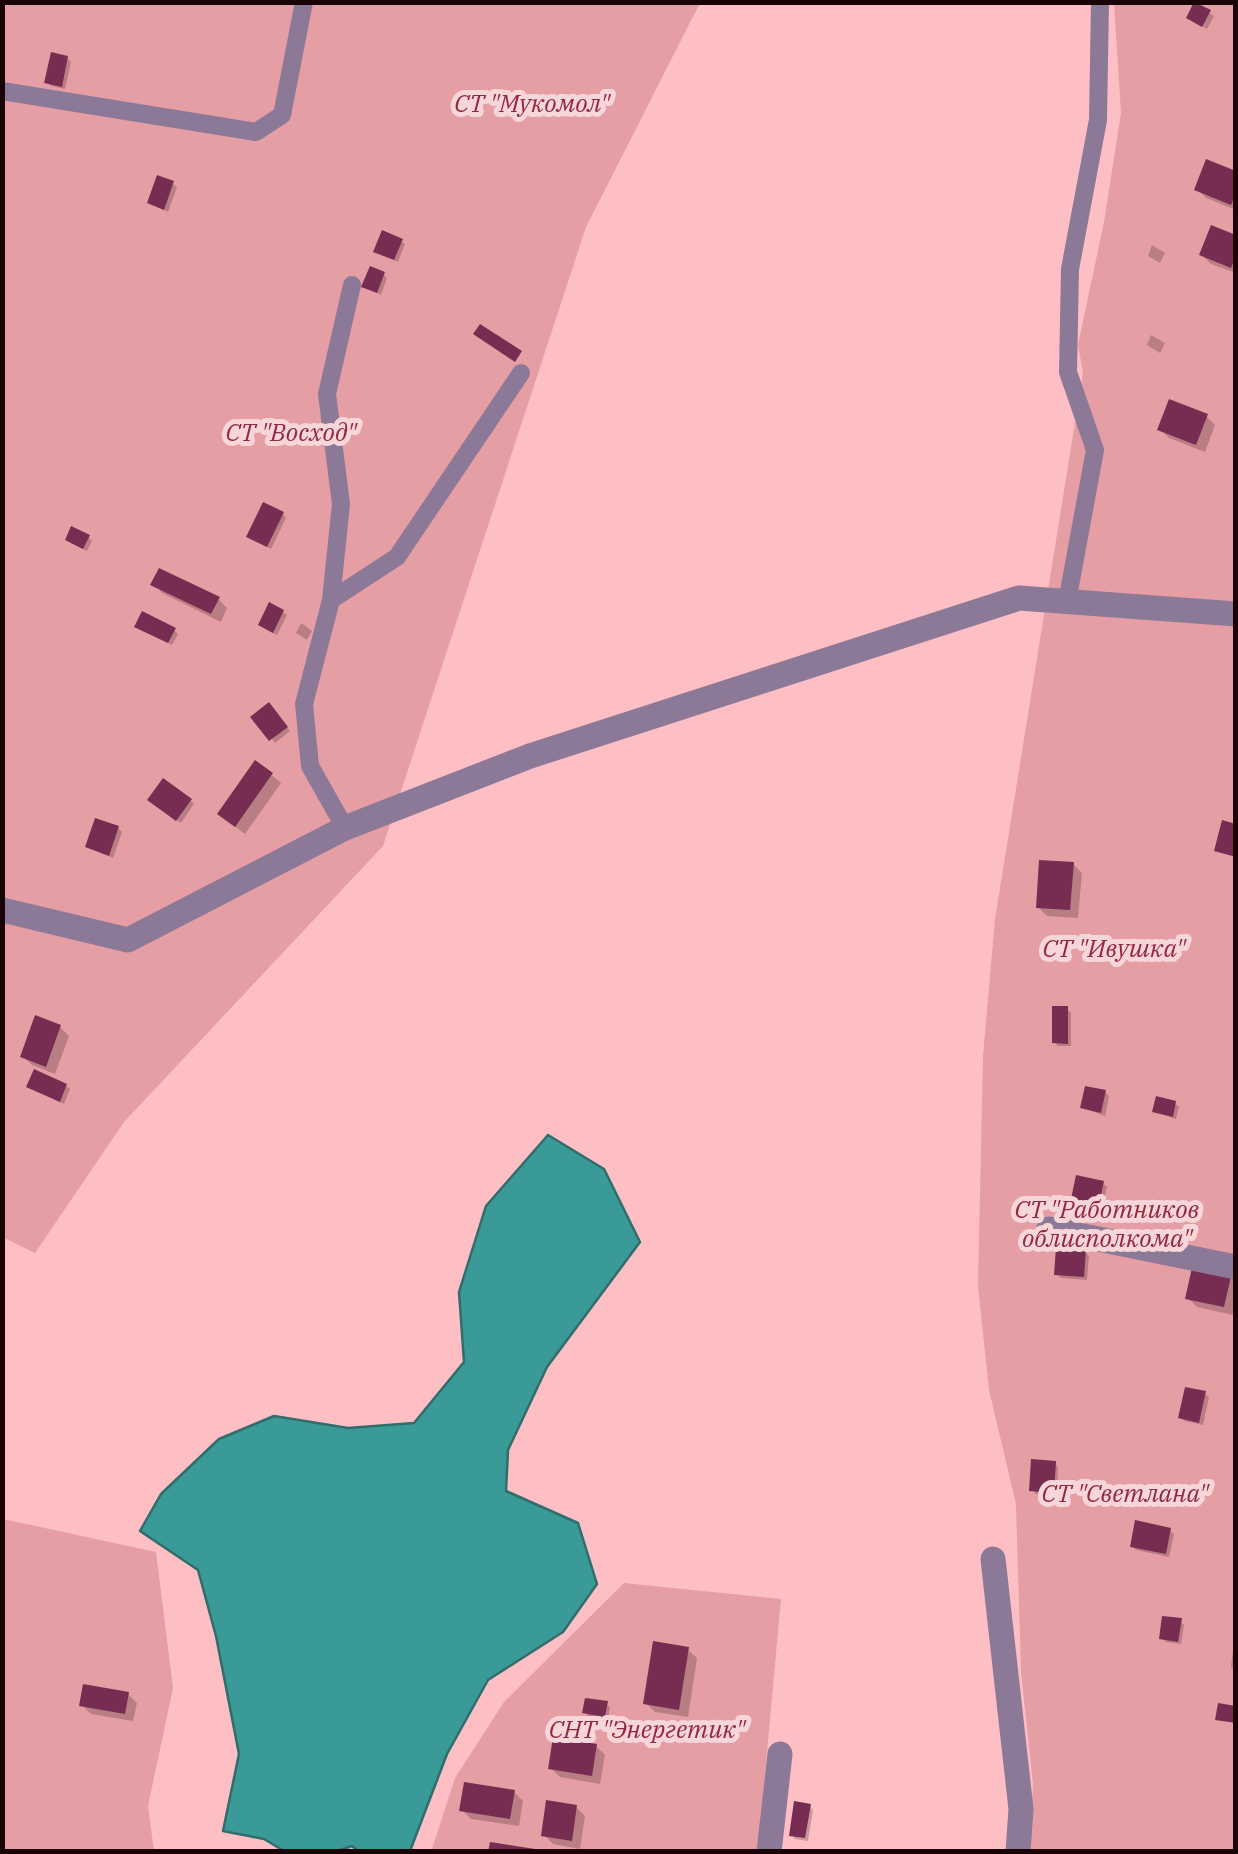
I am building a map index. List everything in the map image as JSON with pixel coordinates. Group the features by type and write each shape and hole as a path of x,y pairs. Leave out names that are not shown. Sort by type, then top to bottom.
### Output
{"street":[{"path":"2,910 128,940 345,828 530,756 1019,598 1236,614"},
{"path":"1048,1228 1236,1267"},
{"path":"994,1559 1021,1809 1018,1852"},
{"path":"769,1852 780,1754"}],"lane":[{"path":"2,91 256,132 282,115 304,2"},
{"path":"1067,602 1095,450 1068,372 1070,269 1098,120 1100,2"},
{"path":"345,828 310,766 304,704 331,600 341,504 327,394 352,284"},
{"path":"331,600 398,557 522,373"}],"green space":[{"name":"СТ \"Восход\"","path":"2,3 700,3 586,227 383,846 124,1122 35,1253 2,1237"},
{"path":"1114,3 1235,3 1235,1851 1029,1851 1033,1785 1021,1672 1016,1504 989,1390 978,1286 983,1056 995,919 1083,373 1078,345 1104,222 1121,113"},
{"path":"3,1519 156,1552 173,1688 148,1806 154,1851 3,1852"},
{"name":"СНТ \"Энергетик\"","path":"624,1583 781,1599 758,1851 431,1852 455,1778 504,1702"}],"water":[{"path":"548,1135 604,1169 640,1242 547,1367 508,1450 506,1491 578,1523 597,1584 563,1632 488,1680 447,1754 410,1851 358,1851 352,1846 337,1851 284,1851 264,1839 223,1831 239,1754 216,1636 198,1570 140,1531 161,1494 219,1439 274,1416 348,1428 414,1423 464,1362 459,1292 486,1206"}],"building":[{"path":"1194,2 1211,10 1202,27 1186,18"},
{"path":"51,52 68,56 62,87 44,83"},
{"path":"1206,159 1236,171 1236,193 1231,205 1194,190"},
{"path":"157,175 174,181 164,210 147,203"},
{"path":"1211,225 1236,235 1236,256 1231,268 1199,255"},
{"path":"382,230 403,239 394,260 373,252"},
{"path":"370,266 385,272 377,293 361,287"},
{"path":"480,324 522,351 515,362 473,334"},
{"path":"1169,399 1208,414 1196,445 1157,430"},
{"path":"263,502 284,512 267,547 246,537"},
{"path":"71,526 90,535 83,549 65,540"},
{"path":"159,568 220,597 211,614 150,585"},
{"path":"269,602 284,610 273,633 258,625"},
{"path":"142,611 176,628 168,643 134,627"},
{"path":"269,702 288,727 269,741 250,717"},
{"path":"255,760 273,773 235,827 217,814"},
{"path":"163,778 192,799 176,821 147,800"},
{"path":"95,818 119,826 109,856 85,847"},
{"path":"1222,820 1236,824 1236,857 1214,851"},
{"path":"1039,860 1074,862 1070,910 1036,908"},
{"path":"1052,1006 1068,1006 1068,1044 1052,1043"},
{"path":"35,1015 61,1025 46,1067 20,1057"},
{"path":"34,1069 67,1084 60,1102 26,1087"},
{"path":"1085,1086 1106,1090 1101,1113 1080,1108"},
{"path":"1156,1096 1176,1101 1173,1117 1152,1112"},
{"path":"1076,1175 1104,1181 1098,1210 1070,1204"},
{"path":"1056,1247 1086,1249 1084,1277 1054,1275"},
{"path":"1193,1263 1232,1272 1224,1307 1185,1299"},
{"path":"1185,1387 1206,1391 1199,1423 1178,1418"},
{"path":"1031,1459 1056,1461 1054,1493 1029,1491"},
{"path":"1135,1520 1171,1528 1166,1554 1130,1547"},
{"path":"1162,1616 1182,1618 1178,1642 1159,1639"},
{"path":"653,1641 689,1647 679,1710 643,1704"},
{"path":"83,1684 129,1692 125,1714 79,1706"},
{"path":"585,1698 608,1701 605,1717 582,1713"},
{"path":"1218,1703 1236,1706 1236,1723 1215,1720"},
{"path":"553,1737 597,1744 592,1776 548,1769"},
{"path":"464,1782 515,1790 510,1819 459,1811"},
{"path":"546,1800 577,1805 572,1841 541,1836"},
{"path":"794,1801 811,1804 805,1838 789,1836"},
{"path":"490,1842 535,1849 535,1852 488,1852"}],"park label":[{"name":"СТ \"Мукомол\"","path":"532,105"},
{"name":"СТ \"Ивушка\"","path":"1114,950"},
{"name":"СТ \"Работников облисполкома\"","path":"1107,1226"},
{"name":"СТ \"Светлана\"","path":"1125,1495"}]}
